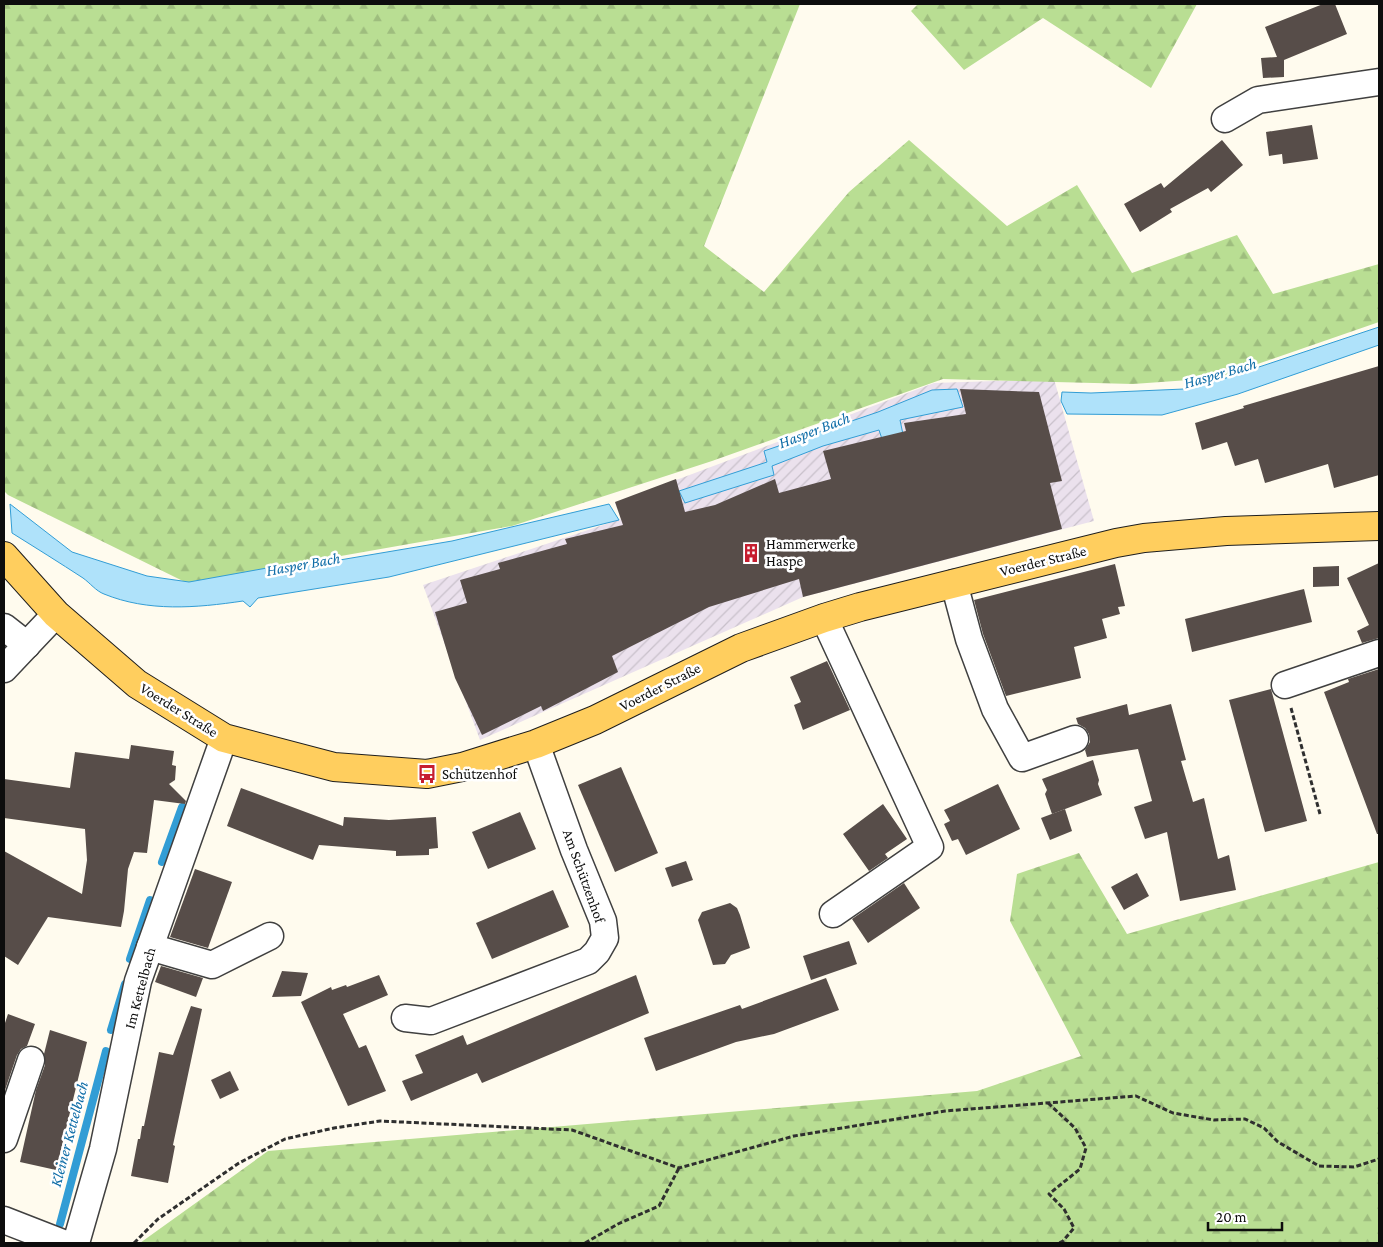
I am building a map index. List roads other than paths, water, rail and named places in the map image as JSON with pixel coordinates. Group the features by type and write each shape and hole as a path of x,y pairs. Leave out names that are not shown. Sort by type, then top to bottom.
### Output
{"main road":[{"name":"Voerder Straße","path":"4,556 56,614 137,684 224,738 334,767 427,774 462,767 536,744 594,720 741,648 860,607 1116,543 1144,538 1226,531 1379,526"}],"street":[{"path":"1225,119 1258,100 1379,82"},
{"path":"954,583 969,639 995,709 1022,758 1075,739"},
{"path":"4,669 56,614"},
{"path":"824,618 930,847 833,914"},
{"path":"4,627 27,645"},
{"path":"1284,685 1379,653"},
{"name":"Im Kettelbach","path":"76,1243 103,1149 138,982 224,738"},
{"name":"Am Schützenhof","path":"405,1018 431,1021 588,961 597,952 605,938 603,921 574,850 536,744"},
{"path":"150,947 212,965 270,936"},
{"path":"4,1139 31,1060"},
{"path":"4,1220 63,1243"}],"water":[{"path":"1379,327 1379,345 1238,394 1162,415 1067,414 1061,401 1062,392 1091,393 1184,389 1220,380"},
{"path":"957,389 963,407 900,420 905,444 886,451 879,430 823,446 772,466 774,475 685,503 679,491 767,462 764,451 878,412 932,390"},
{"path":"10,504 72,552 147,576 189,582 267,568 316,564 452,541 609,504 619,520 389,577 258,598 250,607 243,601 190,607 172,607 138,604 98,591 83,578 12,533"}],"waterway":[{"name":"Kleiner Kettelbach","path":"162,862 182,807"},
{"name":"Kleiner Kettelbach","path":"130,959 150,900"},
{"name":"Kleiner Kettelbach","path":"111,1030 125,984"},
{"name":"Kleiner Kettelbach","path":"60,1224 106,1051"}],"place":[{"name":"Hammerwerke Haspe","path":"751,553"},
{"name":"Schützenhof","path":"427,774"}],"water label":[{"name":"Hasper Bach","path":"1220,373"},
{"name":"Hasper Bach","path":"814,430"},
{"name":"Hasper Bach","path":"303,564"}]}
